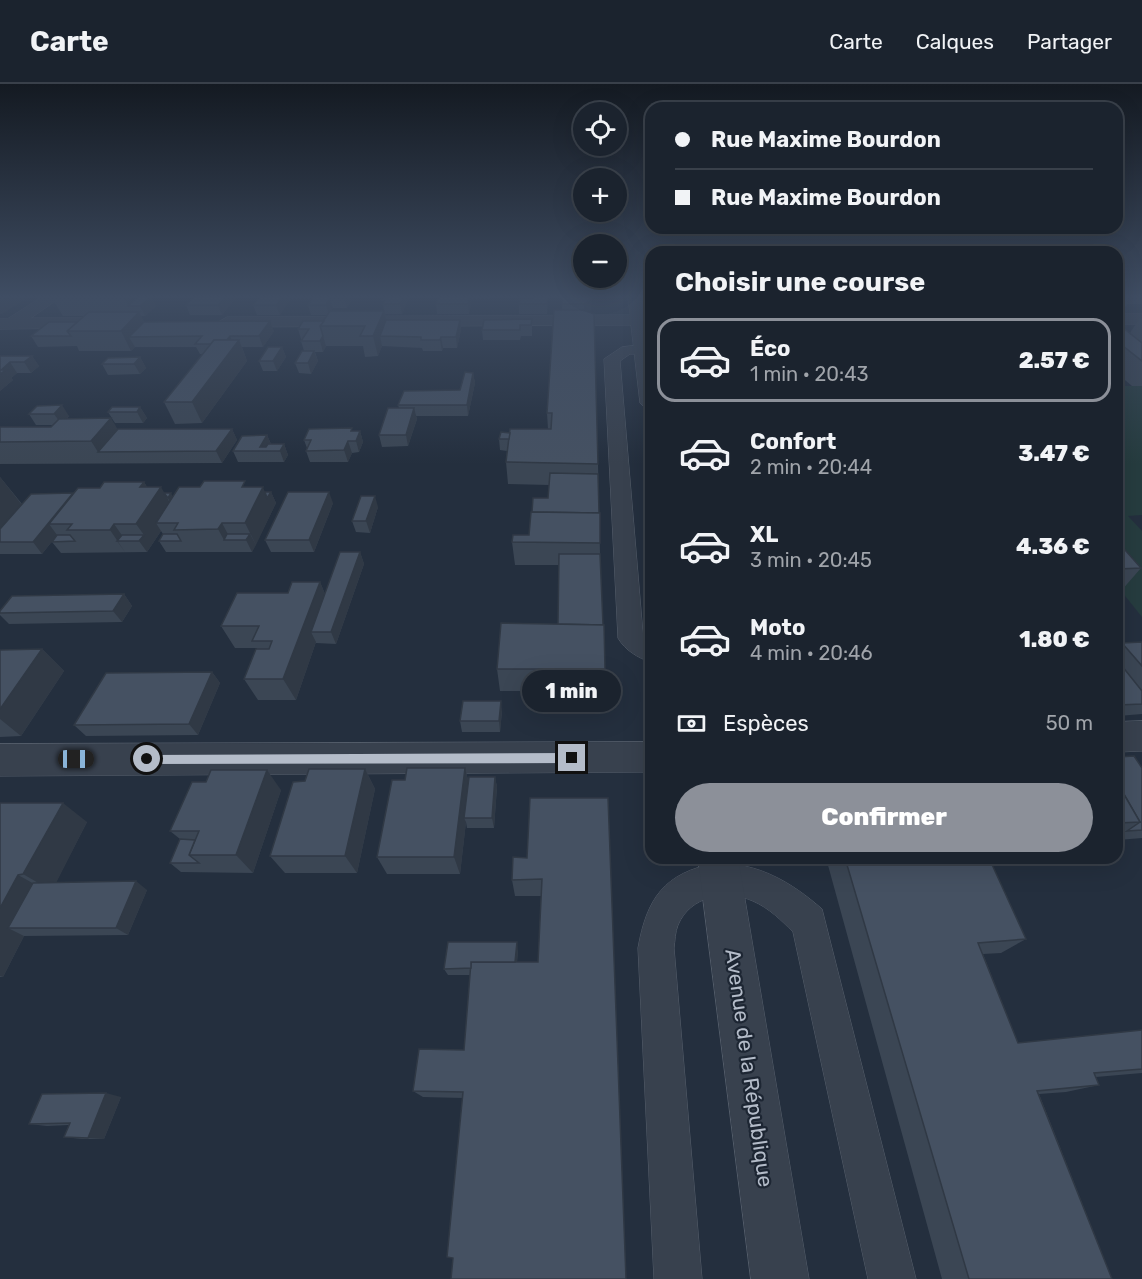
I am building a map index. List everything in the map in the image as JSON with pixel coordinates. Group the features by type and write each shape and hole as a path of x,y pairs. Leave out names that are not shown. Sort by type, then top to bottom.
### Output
{"street":[{"path":"1123,737 1142,736"},
{"path":"2,762 645,757"},
{"name":"Avenue de la République","path":"720,867 780,1279"}],"lane":[{"path":"622,353 612,359 631,639 645,648"},
{"path":"678,1279 656,948 662,917 674,899 720,867 781,898 809,922 892,1279"}],"green space":[{"path":"1123,386 1142,386 1142,515 1128,516 1142,531 1142,617 1123,593"}],"building":[{"path":"204,353 229,353 192,402 164,402"},
{"path":"264,353 278,353 273,361 259,361"},
{"path":"301,353 313,353 308,363 295,363"},
{"path":"551,353 595,353 598,464 506,462 510,429 551,429 552,413 547,413"},
{"path":"1132,353 1142,353 1142,361"},
{"path":"0,356 32,356 24,362 10,362 1,370 6,370 0,374"},
{"path":"140,357 134,364 102,364 108,358"},
{"path":"465,372 473,373 467,405 398,405 404,391 460,390"},
{"path":"62,405 54,414 29,414 37,406"},
{"path":"112,407 140,407 137,412 108,412"},
{"path":"388,408 414,408 406,435 379,435"},
{"path":"111,418 91,441 0,442 0,427 51,427 59,419"},
{"path":"352,428 351,431 360,431 356,441 348,441 344,450 306,451 311,440 304,440 309,429"},
{"path":"118,429 232,429 216,451 98,452"},
{"path":"501,432 510,433 509,439 499,439"},
{"path":"267,435 260,447 266,447 268,444 284,444 280,451 233,451 242,436"},
{"path":"550,473 598,474 599,513 532,512 533,498 548,498"},
{"path":"204,481 245,481 242,487 263,487 245,523 222,523 218,529 174,530 178,523 156,523 179,487 200,487"},
{"path":"104,482 144,482 140,487 161,487 136,524 114,524 110,530 67,530 72,524 49,524 78,488 100,488"},
{"path":"288,492 329,492 309,540 265,540"},
{"path":"73,493 33,542 0,542 0,529 31,494"},
{"path":"361,496 375,496 366,521 352,521"},
{"path":"531,512 600,513 600,543 512,542 513,535 529,535"},
{"path":"163,534 177,534 181,541 159,541"},
{"path":"227,534 250,534 246,540 224,540"},
{"path":"57,535 70,535 75,541 52,542"},
{"path":"122,535 144,535 139,541 117,541"},
{"path":"1123,548 1141,568 1123,569"},
{"path":"340,552 360,552 331,632 311,632"},
{"path":"559,554 600,554 603,625 558,624"},
{"path":"292,582 320,582 283,679 244,679 256,649 269,649 272,641 252,641 259,626 221,626 237,593 288,593"},
{"path":"124,594 113,611 0,613 12,596"},
{"path":"501,623 604,625 605,669 497,669"},
{"path":"1142,642 1142,666 1123,644"},
{"path":"42,649 0,709 0,650"},
{"path":"1123,667 1142,691 1142,704 1123,705"},
{"path":"212,672 189,724 74,725 106,673"},
{"path":"463,701 501,701 499,721 460,721"},
{"path":"1134,756 1142,768 1142,830 1127,831 1140,822 1123,793 1123,757"},
{"path":"407,768 465,768 454,857 377,857 392,780 405,780"},
{"path":"309,769 365,769 345,856 270,856 293,782 305,781"},
{"path":"211,770 267,770 236,855 189,855 199,831 170,831 192,782 206,782"},
{"path":"469,777 495,777 492,818 464,818"},
{"path":"1123,793 1140,822 1123,823"},
{"path":"530,798 608,798 626,1279 451,1279 453,1258 447,1257 463,1092 413,1091 419,1049 464,1050 471,962 538,962 542,879 512,880 513,857 527,858"},
{"path":"0,803 63,803 23,874 18,875 0,908"},
{"path":"180,839 195,840 189,855 199,863 170,863"},
{"path":"847,864 992,864 1026,939 978,943 1018,1043 1142,1030 1142,1069 1094,1073 1099,1085 1037,1091 1112,1279 969,1279"},
{"path":"136,881 116,928 8,928 33,883"},
{"path":"448,942 517,942 515,962 471,962 471,968 444,969"},
{"path":"106,1093 88,1138 64,1137 70,1123 29,1124 42,1094"}],"route":[{"path":"147,759 572,758"}]}
